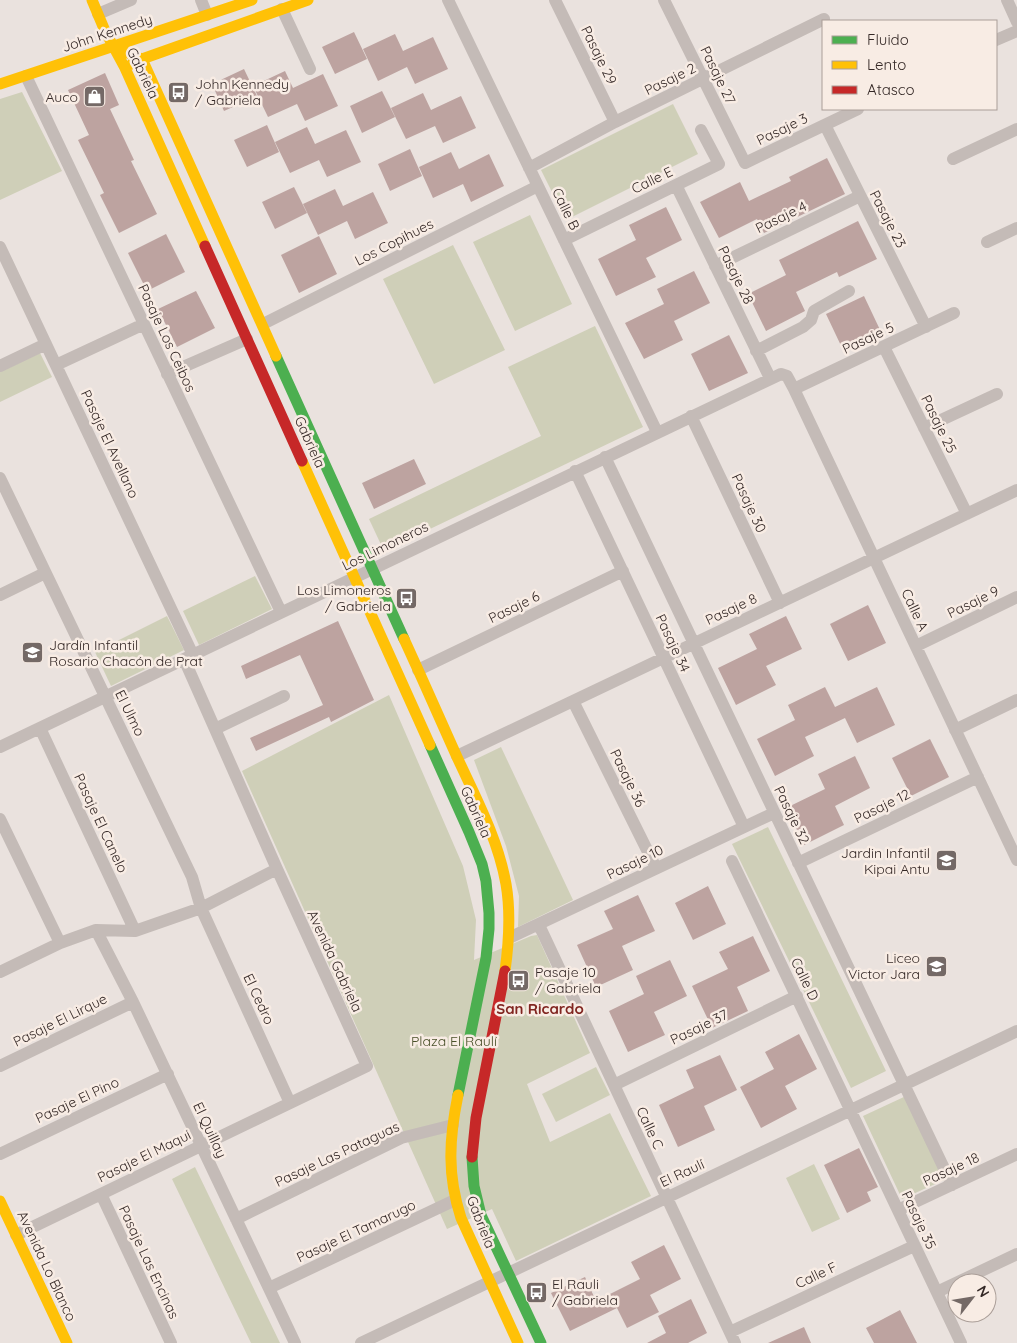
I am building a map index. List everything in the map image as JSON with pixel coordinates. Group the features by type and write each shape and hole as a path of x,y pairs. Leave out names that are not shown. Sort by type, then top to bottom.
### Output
{"street":[{"path":"92,0 113,47"},
{"name":"John Kennedy","path":"98,14 131,0"},
{"path":"201,0 207,15"},
{"name":"John Kennedy","path":"0,84 252,0"},
{"path":"125,68 142,59 308,0"},
{"name":"Calle B","path":"448,0 657,432"},
{"name":"Pasaje 29","path":"555,0 615,122"},
{"name":"Pasaje 27","path":"664,0 745,163"},
{"path":"1007,0 1017,22"},
{"path":"282,9 310,69"},
{"name":"Pasaje 2","path":"529,168 615,122 824,19"},
{"path":"997,40 1017,30"},
{"name":"Gabriela","path":"113,47 142,59 263,324 498,850 507,893 510,920 509,938 504,978 478,1105 472,1150 472,1168 477,1201 487,1229 541,1343"},
{"name":"Gabriela","path":"113,47 125,68 479,856 486,881 489,913 487,952 456,1104 450,1165 455,1200 468,1236 518,1343"},
{"name":"Pasaje Los Ceibos","path":"26,76 281,612"},
{"name":"Pasaje 3","path":"745,163 856,110"},
{"name":"Pasaje 23","path":"824,125 926,326"},
{"path":"953,159 1017,129"},
{"name":"Calle E","path":"564,240 719,164 701,130"},
{"name":"Pasaje 28","path":"676,185 770,378"},
{"name":"Los Copihues","path":"263,324 538,186"},
{"name":"Pasaje 4","path":"715,266 860,196"},
{"path":"988,242 1017,228"},
{"name":"Pasaje El Avellano","path":"0,247 189,657 214,729 277,869"},
{"path":"756,351 803,327 811,320 814,311 849,291"},
{"name":"Pasaje 5","path":"794,388 954,313"},
{"path":"56,365 144,324"},
{"path":"168,374 247,339"},
{"path":"0,366 46,344"},
{"name":"Pasaje 25","path":"884,347 967,514"},
{"name":"Los Limoneros","path":"0,747 770,378 784,374"},
{"name":"Calle A","path":"784,374 788,376 794,388 1017,860"},
{"path":"924,428 997,394"},
{"name":"Pasaje 30","path":"691,416 780,603"},
{"name":"Pasaje 32","path":"605,457 952,1185"},
{"name":"Pasaje 34","path":"575,472 744,827"},
{"name":"El Ulmo","path":"0,478 192,877 201,908"},
{"name":"Pasaje 8","path":"457,756 1017,490"},
{"path":"0,595 45,572"},
{"name":"Pasaje 6","path":"418,670 623,572"},
{"name":"Pasaje 9","path":"916,646 1017,597"},
{"path":"214,729 284,696"},
{"path":"956,730 1017,700"},
{"name":"Pasaje 36","path":"573,701 656,868"},
{"name":"Pasaje El Canelo","path":"40,728 135,931"},
{"name":"Pasaje 12","path":"798,863 978,777"},
{"name":"Pasaje 10","path":"509,938 774,813"},
{"path":"0,819 60,943"},
{"name":"Calle D","path":"732,861 851,1110"},
{"path":"0,972 60,943 96,930 135,931 201,908 277,869"},
{"name":"Avenida Gabriela","path":"277,869 367,1066"},
{"name":"El Cedro","path":"201,908 290,1103"},
{"name":"Calle C","path":"539,925 733,1338"},
{"name":"El Quillay","path":"96,930 134,1002 295,1343"},
{"name":"Pasaje 37","path":"614,1085 797,996"},
{"name":"Pasaje El Lirque","path":"0,1066 134,1002"},
{"name":"El Raulí","path":"361,1343 1017,1031"},
{"name":"Pasaje El Maqui","path":"16,1235 367,1066"},
{"name":"Pasaje El Pino","path":"0,1154 168,1074"},
{"name":"Pasaje 35","path":"851,1110 961,1343"},
{"name":"Pasaje Las Pataguas","path":"236,1218 401,1138 453,1125"},
{"name":"Pasaje 18","path":"898,1210 1017,1154"},
{"name":"Pasaje Las Encinas","path":"100,1194 171,1343"},
{"name":"Pasaje El Tamarugo","path":"269,1288 455,1200"},
{"name":"Avenida Lo Blanco","path":"0,1202 67,1343"},
{"name":"Calle F","path":"733,1338 914,1246"},
{"path":"937,1292 1017,1254"}],"green space":[{"path":"22,92 62,171 0,200 0,99"},
{"path":"673,104 698,154 566,220 541,170"},
{"path":"530,215 572,304 515,331 473,242"},
{"path":"453,245 505,350 434,384 383,279"},
{"path":"595,326 643,427 384,551 369,519 541,436 508,367"},
{"path":"40,353 52,377 0,402 0,372"},
{"path":"255,576 272,609 199,645 183,611"},
{"path":"167,616 184,650 111,686 95,652"},
{"name":"Plaza El Raulí","path":"389,695 463,866 476,920 474,960 537,935 590,1053 527,1084 550,1142 610,1113 651,1196 516,1261 492,1209 447,1229 242,771"},
{"path":"501,747 573,900 518,927 519,896 506,846 474,760"},
{"path":"768,827 886,1071 851,1088 732,844"},
{"path":"596,1067 610,1095 556,1122 542,1094"},
{"path":"906,1096 944,1180 902,1199 863,1116"},
{"path":"814,1164 840,1219 812,1232 786,1178"},
{"path":"195,1167 280,1343 251,1343 172,1179"}],"building":[{"path":"354,32 367,59 335,74 322,47"},
{"path":"395,34 403,51 433,37 448,69 415,84 407,67 378,81 363,49"},
{"path":"244,69 257,96 224,111 212,84"},
{"path":"285,71 293,88 323,74 338,106 305,121 297,104 268,117 253,86"},
{"path":"105,73 119,105 110,109 134,160 131,161 157,214 119,233 100,195 104,193 78,140 89,135 68,90"},
{"path":"382,91 395,117 362,133 350,106"},
{"path":"423,93 431,110 461,96 476,128 443,143 435,126 406,139 391,108"},
{"path":"267,125 279,152 247,167 234,140"},
{"path":"307,127 315,144 346,130 361,162 327,177 319,160 290,173 275,142"},
{"path":"410,149 422,176 390,191 378,164"},
{"path":"451,152 459,169 489,154 504,186 471,202 463,184 433,198 419,167"},
{"path":"827,158 845,194 764,233 757,219 719,238 700,202 740,182 749,201 791,181 789,177"},
{"path":"294,187 307,213 275,229 262,202"},
{"path":"335,189 343,206 373,192 388,223 355,239 347,221 318,235 303,204"},
{"path":"666,207 682,240 646,258 656,277 616,296 598,259 636,240 629,225"},
{"path":"858,221 877,259 839,277 837,272 796,292 805,311 766,331 748,294 786,275 779,260"},
{"path":"166,234 185,272 147,291 128,253"},
{"path":"319,236 337,274 299,293 281,255"},
{"path":"694,271 710,303 674,321 683,340 644,359 625,323 664,304 657,289"},
{"path":"196,291 215,328 177,347 158,309"},
{"path":"864,296 882,334 844,352 826,314"},
{"path":"729,335 748,373 709,391 691,354"},
{"path":"414,459 426,484 374,509 362,483"},
{"path":"868,605 886,643 848,661 830,624"},
{"path":"786,616 802,649 766,666 776,685 736,705 718,668 757,649 749,634"},
{"path":"338,621 374,700 331,722 329,717 256,751 250,738 323,705 300,655 246,679 241,666"},
{"path":"825,687 835,707 877,687 895,725 857,743 845,718 805,737 814,756 775,776 757,739 795,720 788,705"},
{"path":"930,739 949,777 911,796 892,758"},
{"path":"855,756 870,788 835,806 844,825 804,845 786,808 825,789 818,774"},
{"path":"708,886 726,924 693,940 675,903"},
{"path":"638,895 655,931 622,946 633,970 596,987 577,945 613,929 604,911"},
{"path":"753,936 770,971 737,987 748,1011 712,1028 692,986 728,969 719,952"},
{"path":"670,960 687,996 654,1012 665,1035 628,1052 609,1011 644,994 636,976"},
{"path":"799,1034 817,1069 785,1086 797,1109 761,1128 740,1087 774,1069 765,1052"},
{"path":"720,1055 737,1090 704,1106 715,1130 678,1147 659,1105 694,1088 686,1070"},
{"path":"859,1148 878,1187 867,1192 871,1201 847,1213 824,1165"},
{"path":"664,1245 681,1279 650,1295 659,1312 627,1328 617,1308 570,1331 551,1293 585,1277 596,1301 640,1279 631,1262"},
{"path":"691,1299 707,1333 688,1343 647,1343 666,1333 658,1316"},
{"path":"900,1310 917,1343 874,1343 866,1328"},
{"path":"804,1327 811,1343 768,1343"}],"traffic: fast":[{"path":"276,356 404,639"},
{"path":"430,745 482,864 486,881 489,913 486,958 458,1095"},
{"path":"472,1157 474,1186 481,1215 541,1343"}],"traffic: slow":[{"path":"92,0 105,31 125,68 205,246"},
{"path":"0,84 252,0"},
{"path":"132,64 308,0"},
{"path":"113,47 142,59 276,356"},
{"path":"302,461 430,745"},
{"path":"404,639 479,803 498,851 509,906 505,971"},
{"path":"458,1095 451,1142 453,1187 456,1202 461,1218 518,1343"},
{"path":"0,1201 67,1343"}],"traffic: jam":[{"path":"205,246 302,461"},
{"path":"472,1157 476,1118 505,971"}],"place":[{"name":"John Kennedy / Gabriela","path":"179,92"},
{"name":"Auco","path":"94,97"},
{"name":"Los Limoneros / Gabriela","path":"407,598"},
{"name":"Jardín Infantil Rosario Chacón de Prat","path":"33,653"},
{"name":"Jardin Infantil Kipai Antu","path":"946,861"},
{"name":"Liceo Victor Jara","path":"936,966"},
{"name":"Pasaje 10 / Gabriela","path":"519,980"},
{"name":"El Rauli / Gabriela","path":"536,1292"}],"district":[{"name":"San Ricardo","path":"540,1008"}]}
